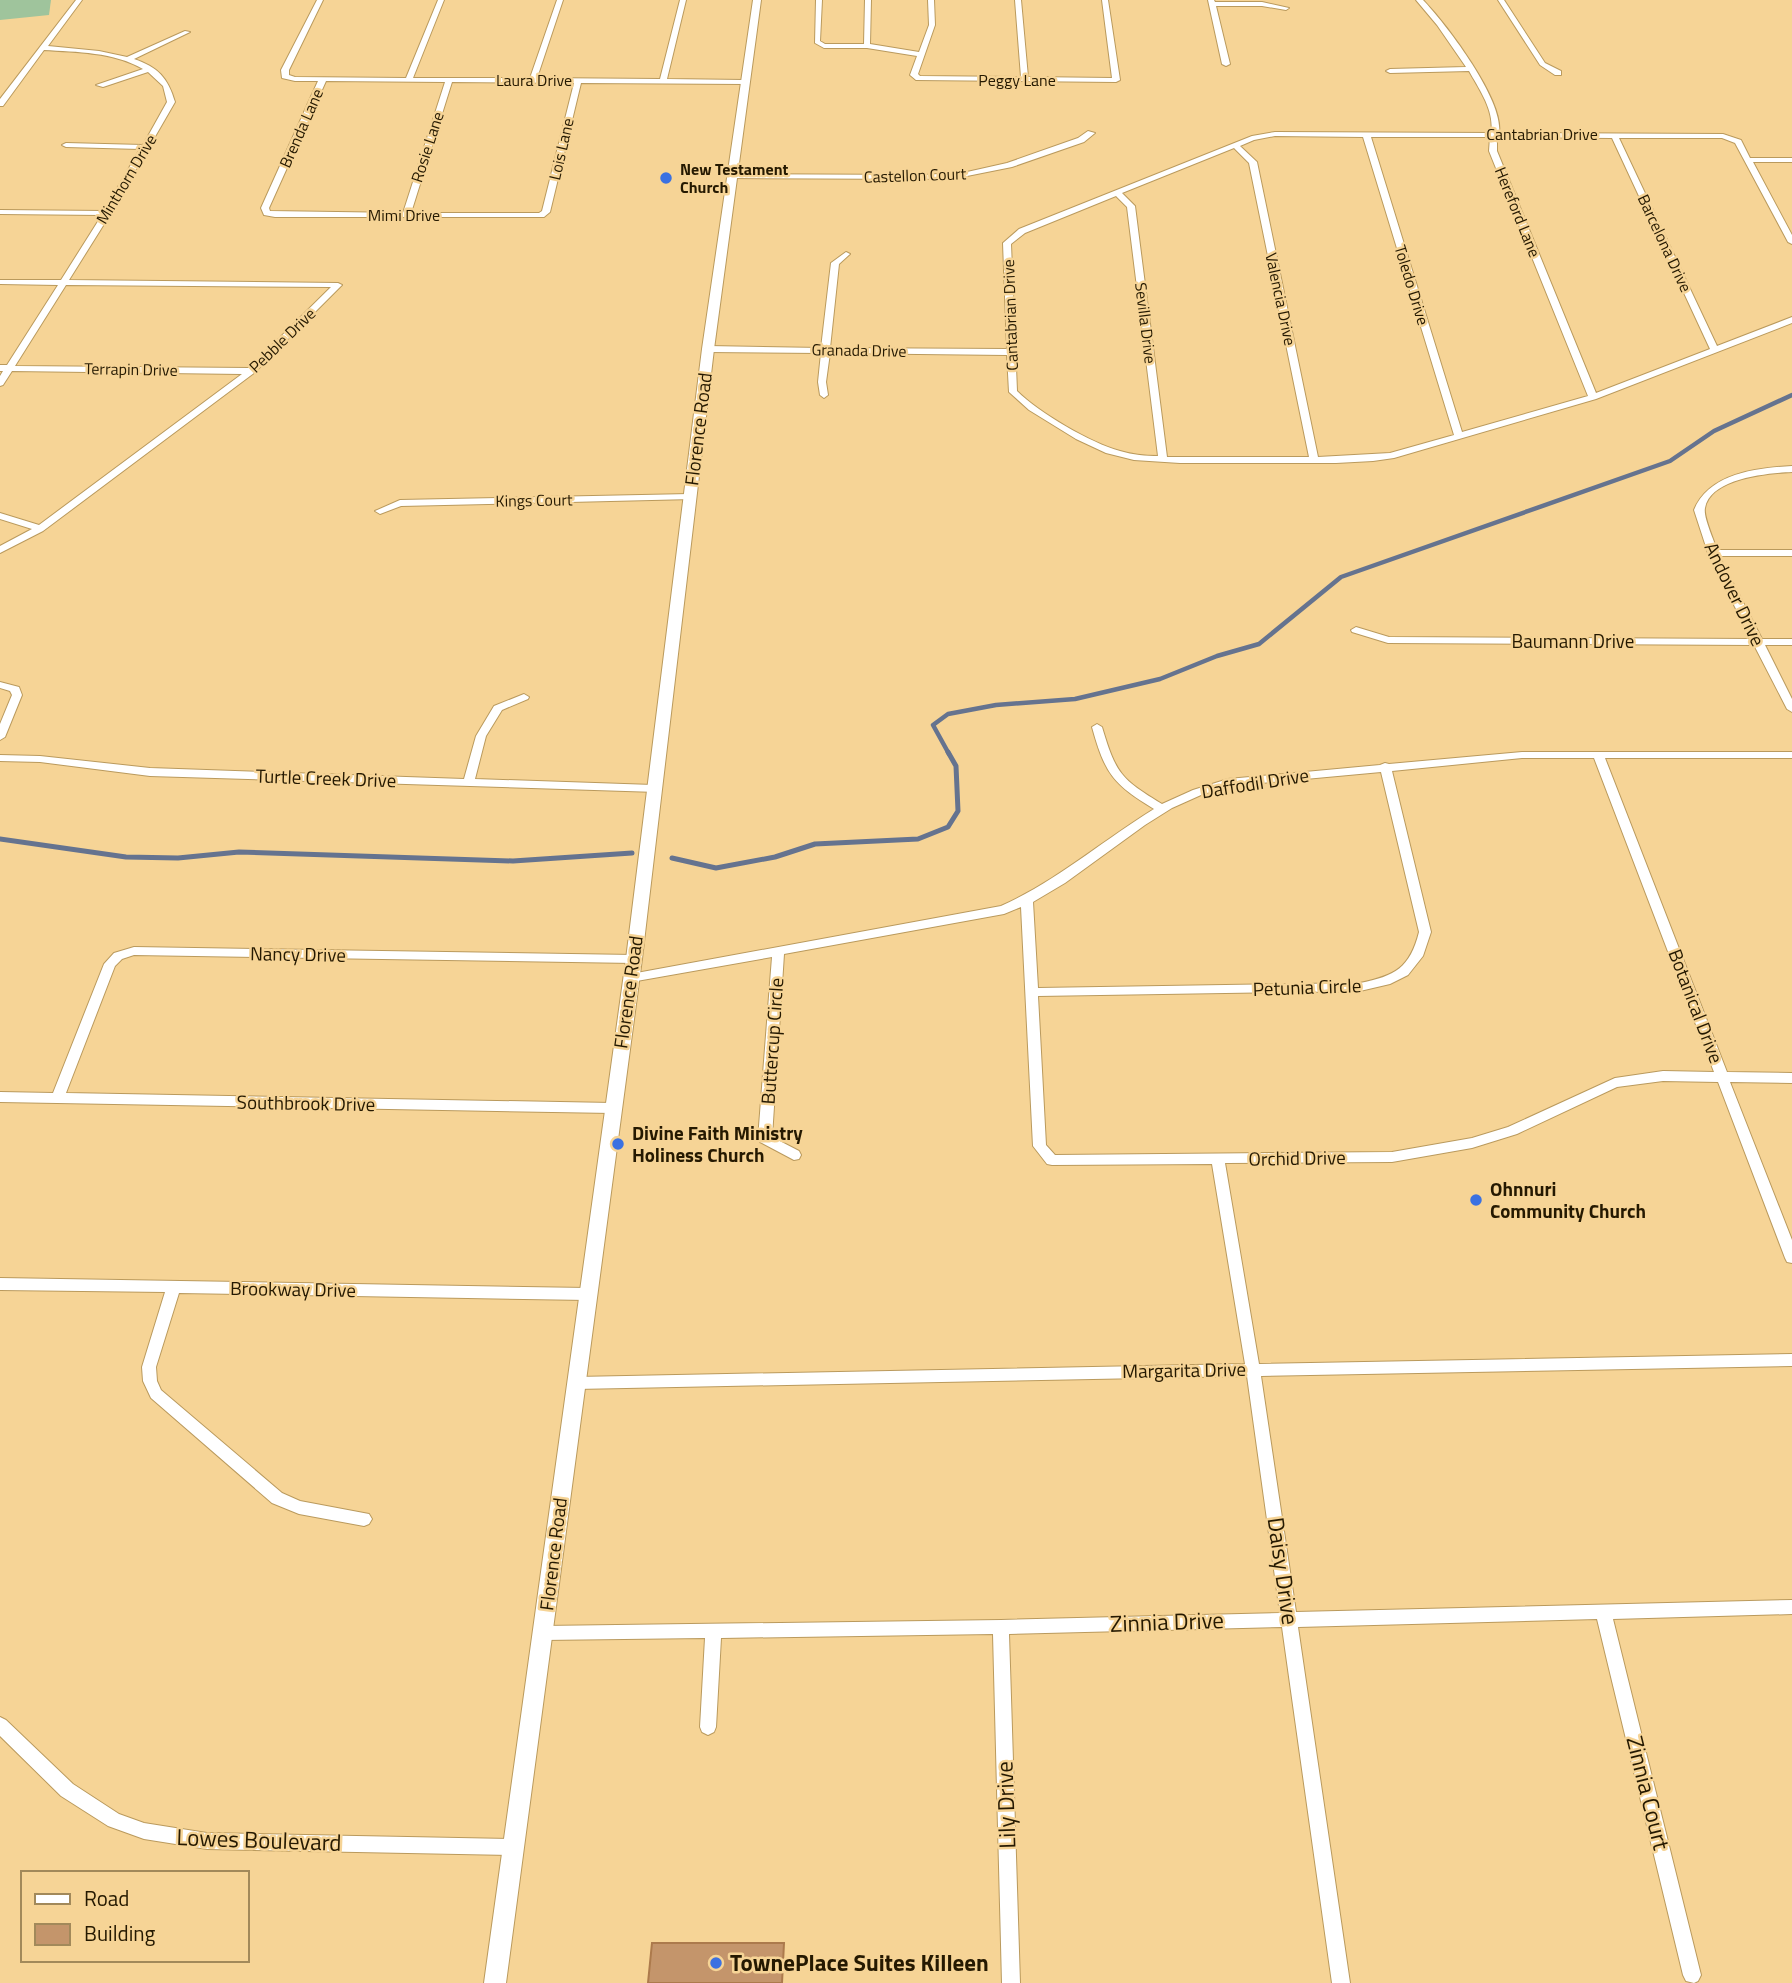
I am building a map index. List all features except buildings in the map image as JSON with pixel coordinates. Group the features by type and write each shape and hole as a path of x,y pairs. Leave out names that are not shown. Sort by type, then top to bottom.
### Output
{"street":[{"path":"0,104 79,0"},
{"name":"Brenda Lane","path":"267,213 265,208 323,79 295,79 283,74 320,0"},
{"path":"409,79 441,0"},
{"path":"533,80 560,0"},
{"path":"663,81 683,0"},
{"name":"Florence Road","path":"495,1983 634,959 708,349 757,0"},
{"path":"820,0 817,43 824,46 867,46 921,54"},
{"path":"867,46 868,0"},
{"path":"919,78 914,75 932,25 931,0"},
{"path":"1018,0 1025,80"},
{"path":"1105,0 1116,80"},
{"name":"Hereford Lane","path":"1419,0 1440,22 1491,108 1497,127 1493,135 1493,151 1593,397"},
{"path":"1501,0 1542,64 1558,73"},
{"path":"1226,64 1211,2 1286,8"},
{"path":"129,59 187,32"},
{"name":"Minthorn Drive","path":"0,383 107,213 171,102 167,83 149,69 129,59 90,51 43,48"},
{"path":"100,85 149,69"},
{"path":"1390,71 1470,69"},
{"name":"Peggy Lane","path":"919,78 1116,80"},
{"name":"Laura Drive","path":"323,79 744,82"},
{"name":"Rosie Lane","path":"406,215 449,80"},
{"name":"Lois Lane","path":"541,215 546,212 578,81"},
{"name":"Castellon Court","path":"731,176 925,177 967,174 1009,165 1081,140 1091,133"},
{"name":"Cantabrian Drive","path":"1792,242 1738,142 1723,136 1275,134 1252,138 1023,230 1007,243 1013,393 1028,407 1116,454 1163,458 1382,457 1593,397 1792,320"},
{"name":"Toledo Drive","path":"1366,134 1459,437"},
{"name":"Barcelona Drive","path":"1614,135 1716,351"},
{"path":"66,145 146,147"},
{"name":"Valencia Drive","path":"1235,145 1253,162 1314,459"},
{"path":"1747,160 1792,160"},
{"name":"Sevilla Drive","path":"1116,193 1131,206 1163,458"},
{"path":"0,212 107,213"},
{"name":"Mimi Drive","path":"267,213 541,215"},
{"path":"824,395 822,382 835,263 846,254"},
{"path":"0,282 63,283"},
{"name":"Pebble Drive","path":"0,550 40,529 251,371 338,285 63,283"},
{"name":"Granada Drive","path":"708,349 1011,352"},
{"name":"Terrapin Drive","path":"0,368 251,371"},
{"name":"Andover Drive","path":"1792,469 1741,476 1722,484 1699,505 1701,522 1713,553 1792,709"},
{"name":"Kings Court","path":"380,511 400,503 690,497"},
{"path":"0,516 40,529"},
{"path":"1713,553 1792,553"},
{"name":"Baumann Drive","path":"1356,630 1388,640 1792,642"},
{"path":"0,685 15,689 17,695 0,737"},
{"path":"469,782 481,736 498,708 524,697"},
{"path":"1097,727 1107,765 1113,774 1123,785 1163,810"},
{"name":"Daffodil Drive","path":"631,978 1004,910 1027,902 1048,890 1163,810 1194,792 1228,783 1522,755 1792,755"},
{"name":"Botanical Drive","path":"1598,755 1792,1258"},
{"name":"Turtle Creek Drive","path":"0,758 40,759 150,772 653,789"},
{"name":"Petunia Circle","path":"1032,992 1360,986 1381,984 1402,973 1420,954 1426,932 1385,766"},
{"name":"Orchid Drive","path":"1027,902 1040,1146 1052,1160 1392,1157 1423,1154 1513,1131 1615,1083 1663,1076 1792,1078"},
{"name":"Nancy Drive","path":"58,1098 110,964 118,956 134,951 634,959"},
{"name":"Buttercup Circle","path":"778,952 765,1139 794,1155"},
{"name":"Southbrook Drive","path":"0,1097 612,1108"},
{"name":"Daisy Drive","path":"1218,1159 1253,1369 1341,1983"},
{"name":"Brookway Drive","path":"0,1284 587,1294"},
{"path":"174,1287 149,1367 150,1381 156,1394 277,1498 309,1509 364,1519"},
{"name":"Margarita Drive","path":"576,1383 1792,1360"},
{"name":"Zinnia Drive","path":"543,1633 1001,1628 1290,1618 1792,1607"},
{"name":"Zinnia Court","path":"1603,1611 1692,1975"},
{"name":"Lily Drive","path":"1001,1628 1011,1983"},
{"path":"708,1727 713,1631"},
{"name":"Lowes Boulevard","path":"0,1725 67,1790 114,1820 144,1831 207,1841 514,1847"}],"green space":[{"path":"0,0 51,0 49,15 0,20"}],"waterway":[{"path":"949,754 933,725 948,714 996,705 1075,699 1160,679 1217,656 1259,644 1341,577 1670,461 1714,431 1792,395"},
{"path":"672,858 716,868 775,857 815,844 918,839 948,827 958,811 956,766 948,752"},
{"path":"0,839 126,857 178,858 239,852 513,861 632,853"}],"place":[{"name":"New Testament Church","path":"666,178"},
{"name":"Divine Faith Ministry Holiness Church","path":"618,1144"},
{"name":"Ohnnuri Community Church","path":"1476,1200"},
{"name":"TownePlace Suites Killeen","path":"716,1963"}]}
